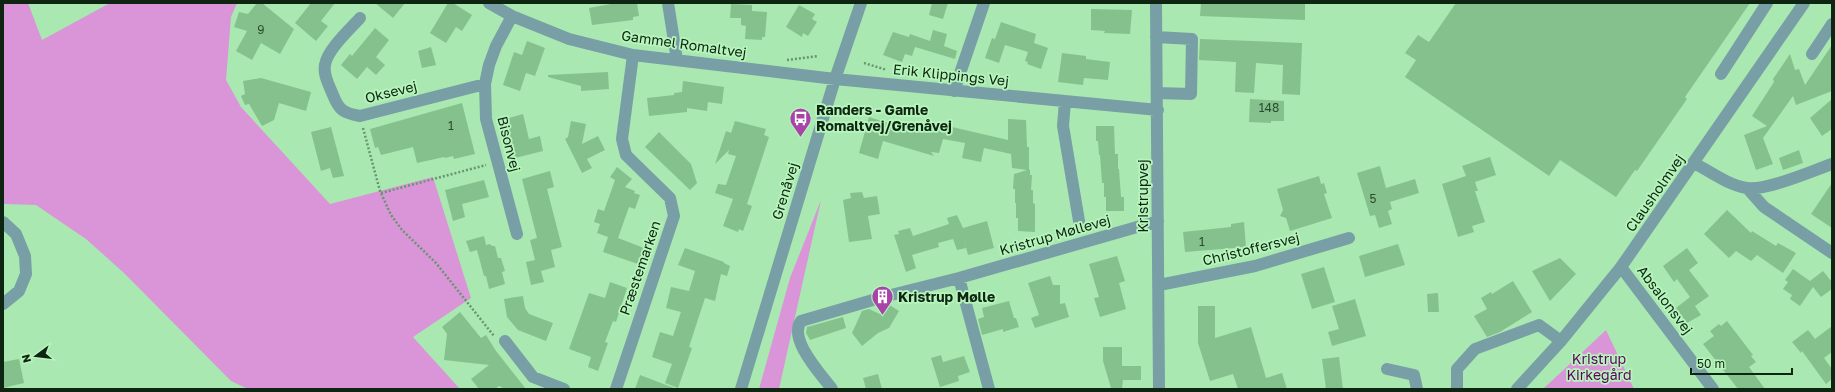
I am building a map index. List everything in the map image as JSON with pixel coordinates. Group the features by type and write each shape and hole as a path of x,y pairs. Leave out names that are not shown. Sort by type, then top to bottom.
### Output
{"street":[{"name":"Gammel Romaltvej","path":"489,3 512,16 569,39 633,55 835,79"},
{"path":"668,3 678,60"},
{"name":"Grenåvej","path":"741,389 835,79 861,3"},
{"path":"954,91 984,3"},
{"name":"Kristrupvej","path":"1156,3 1159,389"},
{"path":"1721,74 1767,3"},
{"name":"Clausholmvej","path":"1517,389 1561,340 1621,267 1694,164 1804,3"},
{"name":"Bisonvej","path":"512,16 496,46 489,65 485,84 486,119 517,234"},
{"name":"Oksevej","path":"360,18 328,56 324,66 326,79 338,106 347,114 360,116 485,84"},
{"path":"1812,54 1832,24"},
{"path":"1156,37 1192,39 1191,94 1157,93"},
{"name":"Præstemarken","path":"616,389 674,216 670,198 626,156 622,139 633,55"},
{"name":"Erik Klippings Vej","path":"835,79 1158,110"},
{"path":"1064,102 1063,126 1079,221"},
{"path":"1694,164 1730,183 1748,189 1769,186 1832,164"},
{"path":"1748,189 1764,207 1832,253"},
{"name":"Kristrup Møllevej","path":"832,389 800,345 798,338 798,326 801,321 883,297 959,278 1158,221"},
{"path":"3,222 16,234 25,256 26,274 18,291 3,304"},
{"name":"Christoffersvej","path":"1159,285 1255,266 1349,238"},
{"name":"Absalonsvej","path":"1621,267 1713,389"},
{"path":"959,278 989,389"},
{"path":"1457,389 1457,369 1475,349 1539,325 1561,340"},
{"path":"505,341 533,377 564,389"},
{"path":"1387,369 1414,376 1417,389"}],"path":[{"path":"781,61 818,56"},
{"path":"360,116 380,193 391,215 402,230 436,263 495,337 505,341"},
{"path":"380,193 498,162"}],"green space":[{"path":"3,3 28,3 42,40 110,3 237,3 231,17 226,80 241,107 330,204 433,177 471,298 413,337 460,389 248,389 231,381 124,273 86,239 36,205 3,204"},
{"path":"821,200 779,389 759,389 790,278"},
{"name":"Kristrup Kirkegård","path":"1606,330 1634,389 1543,389"}],"building":[{"path":"257,3 262,3 294,29 280,54 261,43 252,60 236,51 247,31 234,27 239,12 248,14"},
{"path":"311,3 335,3 321,21 328,26 316,41 295,23"},
{"path":"375,3 405,3 393,18"},
{"path":"448,3 453,3 472,15 462,31 456,27 446,43 430,33"},
{"path":"616,3 637,3 639,16 633,17 633,20 592,25 589,8"},
{"path":"932,3 948,3 943,19 929,15"},
{"path":"1201,3 1305,3 1305,20 1200,16"},
{"path":"1456,3 1750,3 1685,97 1687,99 1637,171 1635,170 1616,197 1560,160 1549,176 1405,77 1416,60 1405,53 1418,35 1429,42"},
{"path":"731,4 752,5 752,11 767,12 765,37 762,37 762,40 745,39 746,26 741,25 741,18 730,18"},
{"path":"799,5 815,14 812,19 817,22 808,36 803,33 802,37 786,27"},
{"path":"1091,9 1132,10 1130,34 1104,33 1105,31 1091,30"},
{"path":"1001,22 1036,34 1034,43 1048,48 1041,69 1027,64 1028,62 1025,61 1028,52 1005,45 999,63 985,58 992,38 995,39"},
{"path":"375,28 389,40 376,57 385,65 376,75 367,67 357,79 341,65 350,54 352,56"},
{"path":"933,30 947,34 944,46 957,51 955,59 915,47 912,56 905,54 902,62 883,55 893,32 909,37 910,34 930,41"},
{"path":"1200,39 1302,43 1300,95 1282,94 1283,65 1256,63 1254,93 1235,92 1236,62 1199,60"},
{"path":"527,41 545,48 535,76 526,73 520,91 503,85 514,52 522,55"},
{"path":"1832,45 1832,91 1796,105 1793,96 1763,138 1773,164 1756,170 1744,135 1767,126 1752,116 1774,82 1773,79 1790,54 1795,70 1799,69 1805,85"},
{"path":"431,47 436,65 422,68 418,51"},
{"path":"1062,53 1086,56 1086,59 1110,62 1108,80 1084,78 1083,85 1058,82"},
{"path":"608,72 609,89 581,91 581,86 548,77 548,75"},
{"path":"261,78 311,92 306,111 279,103 274,120 262,126 249,104 245,105 241,96 245,94 243,81"},
{"path":"683,81 724,87 722,104 708,102 707,111 687,108 687,112 649,116 647,98 674,95 674,93 682,92"},
{"path":"1250,99 1284,101 1284,121 1271,121 1271,123 1249,122"},
{"path":"1832,99 1832,129 1822,136 1810,118"},
{"path":"462,103 475,154 454,159 453,156 444,157 417,163 413,147 381,155 378,147 375,148 370,129"},
{"path":"523,114 529,139 540,136 543,151 515,158 505,119"},
{"path":"869,117 900,127 902,125 924,131 926,121 1008,140 1008,119 1026,120 1027,147 1029,147 1029,170 1030,169 1030,175 1032,175 1031,190 1033,190 1033,203 1035,204 1035,232 1018,231 1015,189 1013,189 1014,174 1027,170 1012,168 1011,154 984,148 981,162 962,158 965,143 943,139 939,153 931,152 934,156 883,141 878,159 859,153"},
{"path":"571,121 586,124 582,144 598,136 605,150 587,159 592,168 582,173 565,139 568,137"},
{"path":"735,121 766,129 764,135 769,137 747,204 752,206 743,231 739,229 738,232 723,226 733,199 715,193 718,184 726,185 736,156 728,154 729,150 715,164 726,131 731,133"},
{"path":"1096,126 1114,126 1115,154 1118,154 1118,169 1121,197 1124,197 1124,211 1106,211 1106,197 1104,197 1104,183 1102,183 1098,141 1096,141"},
{"path":"331,127 344,176 333,178 330,168 321,171 311,132"},
{"path":"659,132 691,164 697,183 690,190 645,147"},
{"path":"1799,150 1803,163 1783,170 1779,158"},
{"path":"1490,157 1496,175 1475,182 1478,191 1475,191 1485,222 1472,226 1474,232 1458,237 1442,184 1466,176 1462,166"},
{"path":"1380,166 1386,188 1415,179 1419,193 1390,202 1392,209 1388,211 1392,224 1379,228 1375,215 1370,216 1357,173"},
{"path":"617,167 632,179 625,187 640,195 635,209 629,207 618,238 644,248 638,264 603,252 608,237 597,233 600,224 594,222 598,209 604,211 615,180 610,177"},
{"path":"550,171 554,187 547,189 562,247 551,250 555,267 541,271 544,282 531,285 526,262 535,260 530,240 537,238 522,179"},
{"path":"1319,176 1321,184 1324,183 1327,193 1324,194 1332,218 1290,231 1286,218 1280,216 1283,210 1277,189"},
{"path":"484,180 489,197 462,204 465,217 453,221 445,190"},
{"path":"1832,183 1832,228 1811,214"},
{"path":"862,192 864,198 877,196 880,214 868,216 872,239 849,242 843,200 851,198 850,193"},
{"path":"1727,210 1751,233 1752,231 1776,246 1778,243 1796,253 1783,273 1757,255 1751,261 1736,251 1729,258 1704,234"},
{"path":"957,215 963,228 987,221 994,248 968,255 963,236 966,248 957,250 953,239 938,243 939,247 912,255 916,268 906,272 894,235 899,234 898,231 910,228 913,236 949,224 947,218"},
{"path":"1244,222 1246,247 1185,252 1183,232 1231,227 1231,224"},
{"path":"484,236 486,245 490,244 495,246 498,258 501,258 505,271 502,272 505,284 489,289 477,250 470,252 466,241"},
{"path":"1398,244 1405,265 1365,277 1359,256"},
{"path":"685,248 724,262 730,266 727,276 721,274 715,301 705,298 689,347 692,348 678,388 665,383 672,364 652,357 660,332 673,336 681,312 666,308 671,287 689,291 695,271 678,265"},
{"path":"1687,248 1698,263 1689,270 1709,296 1695,306 1701,315 1687,323 1676,308 1690,297 1677,279 1674,282 1663,266"},
{"path":"1117,256 1125,281 1119,283 1126,309 1100,317 1094,298 1099,297 1089,264"},
{"path":"1560,258 1576,274 1550,301 1532,271"},
{"path":"1324,267 1335,302 1312,309 1301,274"},
{"path":"1793,269 1810,281 1823,271 1832,282 1832,289 1821,297 1813,287 1800,306 1790,299 1792,295 1783,289 1788,282 1785,280"},
{"path":"1050,276 1053,285 1060,285 1060,304 1065,303 1069,317 1035,328 1031,318 1039,315 1028,283"},
{"path":"1513,281 1532,312 1500,332 1487,337 1474,316 1487,309 1481,298 1491,292 1492,294"},
{"path":"610,282 627,288 616,322 613,321 605,342 608,343 598,371 588,367 591,357 569,349 589,293 605,298"},
{"path":"1438,293 1439,312 1428,312 1427,294"},
{"path":"523,296 525,308 529,314 553,323 546,341 518,330 507,317 504,299"},
{"path":"1355,299 1366,336 1332,346 1328,332 1339,329 1332,306"},
{"path":"1009,301 1014,318 1016,318 1019,327 1003,332 1003,329 982,335 978,319 984,317 982,308"},
{"path":"888,304 899,311 889,328 878,333 862,346 852,333 862,311 869,309 882,315"},
{"path":"1198,306 1215,306 1215,338 1251,327 1266,378 1282,373 1287,389 1238,389 1233,374 1210,381 1198,343"},
{"path":"460,312 481,338 486,335 496,351 526,389 505,389 499,386 495,389 479,389 471,379 489,365 444,360 447,334 442,327"},
{"path":"843,317 846,328 810,340 806,333 807,327"},
{"path":"1727,321 1753,355 1751,356 1756,362 1749,367 1765,389 1738,389 1703,344 1714,336 1710,331 1719,324 1721,326"},
{"path":"1832,326 1832,352 1824,358 1832,369 1832,379 1826,384 1802,351 1801,353 1792,342 1808,330 1815,339"},
{"path":"1103,347 1122,347 1122,366 1141,366 1141,380 1123,380 1122,388 1111,388 1103,361"},
{"path":"941,355 943,362 964,356 970,372 958,376 959,381 940,387 931,358"},
{"path":"1339,357 1343,389 1326,389 1322,359"},
{"path":"19,359 24,383 3,388 3,362"},
{"path":"878,374 882,389 866,389 863,378"},
{"path":"640,375 674,388 635,389"}],"place":[{"name":"Randers - Gamle Romaltvej/Grenåvej","path":"800,138"},
{"name":"Kristrup Mølle","path":"883,316"}]}
